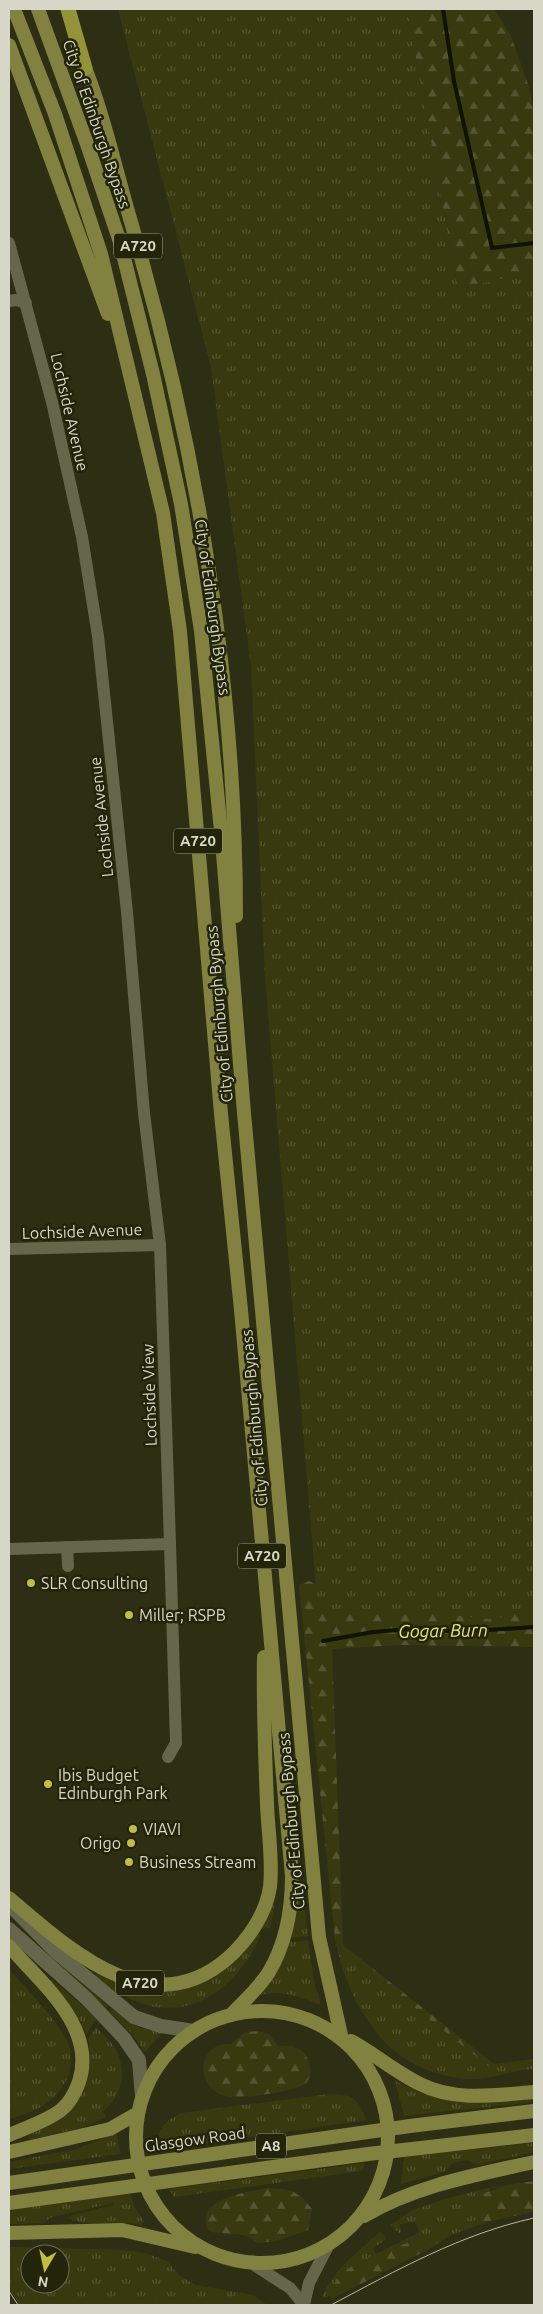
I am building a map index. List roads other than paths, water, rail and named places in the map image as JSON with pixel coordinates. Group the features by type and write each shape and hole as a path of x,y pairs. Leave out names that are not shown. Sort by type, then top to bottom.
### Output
{"highway":[{"path":"68,9 85,68"}],"main road":[{"name":"City of Edinburgh Bypass","path":"14,9 49,97 76,173 101,254 163,513 180,631 265,1590 286,1802 292,1897 284,1933 268,1973 230,2015"},
{"name":"City of Edinburgh Bypass","path":"38,9 120,242 153,374 181,504 201,631 221,832 236,1018 319,1936 343,2036"},
{"name":"A720","path":"60,9 85,68 156,306 184,427 210,577 223,676 233,788 236,1018"},
{"name":"A720","path":"9,45 131,375"},
{"name":"A720","path":"9,1898 70,1946 114,1976 136,1983 173,1983 202,1975 226,1960 246,1938 265,1906 271,1876 263,1722 265,1590"},
{"path":"9,1946 68,2014 80,2039 83,2070 73,2097 60,2111 9,2135"},
{"path":"201,2248 176,2230 152,2198 141,2172 136,2151 138,2114 142,2098 160,2063 173,2048 194,2031 230,2015 255,2011 277,2012 300,2017 343,2036 422,2086 445,2092 477,2096 534,2092"},
{"path":"9,2233 122,2230 201,2248 225,2258 251,2263 274,2263 298,2259 328,2246 344,2234 360,2218 373,2200 385,2171 387,2144 383,2116 366,2068 343,2036"},
{"name":"Glasgow Road","path":"9,2183 410,2126 534,2111"},
{"path":"9,2152 110,2129 138,2114"},
{"name":"A8","path":"9,2203 368,2154 534,2135"},
{"path":"360,2218 386,2203 436,2185 534,2162"}],"street":[{"name":"Lochside Avenue","path":"9,243 52,402 82,537 98,636 144,1113 160,1246 9,1249"},
{"path":"9,301 16,300 26,303"},
{"name":"Lochside View","path":"160,1246 176,1743 168,1757"},
{"path":"9,1549 170,1544"},
{"path":"67,1547 68,1566"},
{"path":"9,1904 56,1952 134,2018 161,2026 194,2031"},
{"path":"9,1930 87,1999 124,2038 139,2060 142,2098"},
{"path":"304,2305 308,2283 328,2246"},
{"path":"251,2263 290,2288 304,2305"}],"waterway":[{"path":"443,9 454,81 492,248 534,243"},
{"name":"Gogar Burn","path":"323,1641 373,1632 422,1628 457,1632 534,1627"}],"tram line":[{"path":"331,2305 405,2266 455,2243 481,2233 534,2218"},
{"path":"9,2291 18,2305"}],"place":[{"name":"SLR Consulting","path":"31,1583"},
{"name":"Miller; RSPB","path":"129,1615"},
{"name":"Ibis Budget Edinburgh Park","path":"48,1784"},
{"name":"VIAVI","path":"133,1829"},
{"name":"Origo","path":"131,1843"},
{"name":"Business Stream","path":"129,1862"}]}
